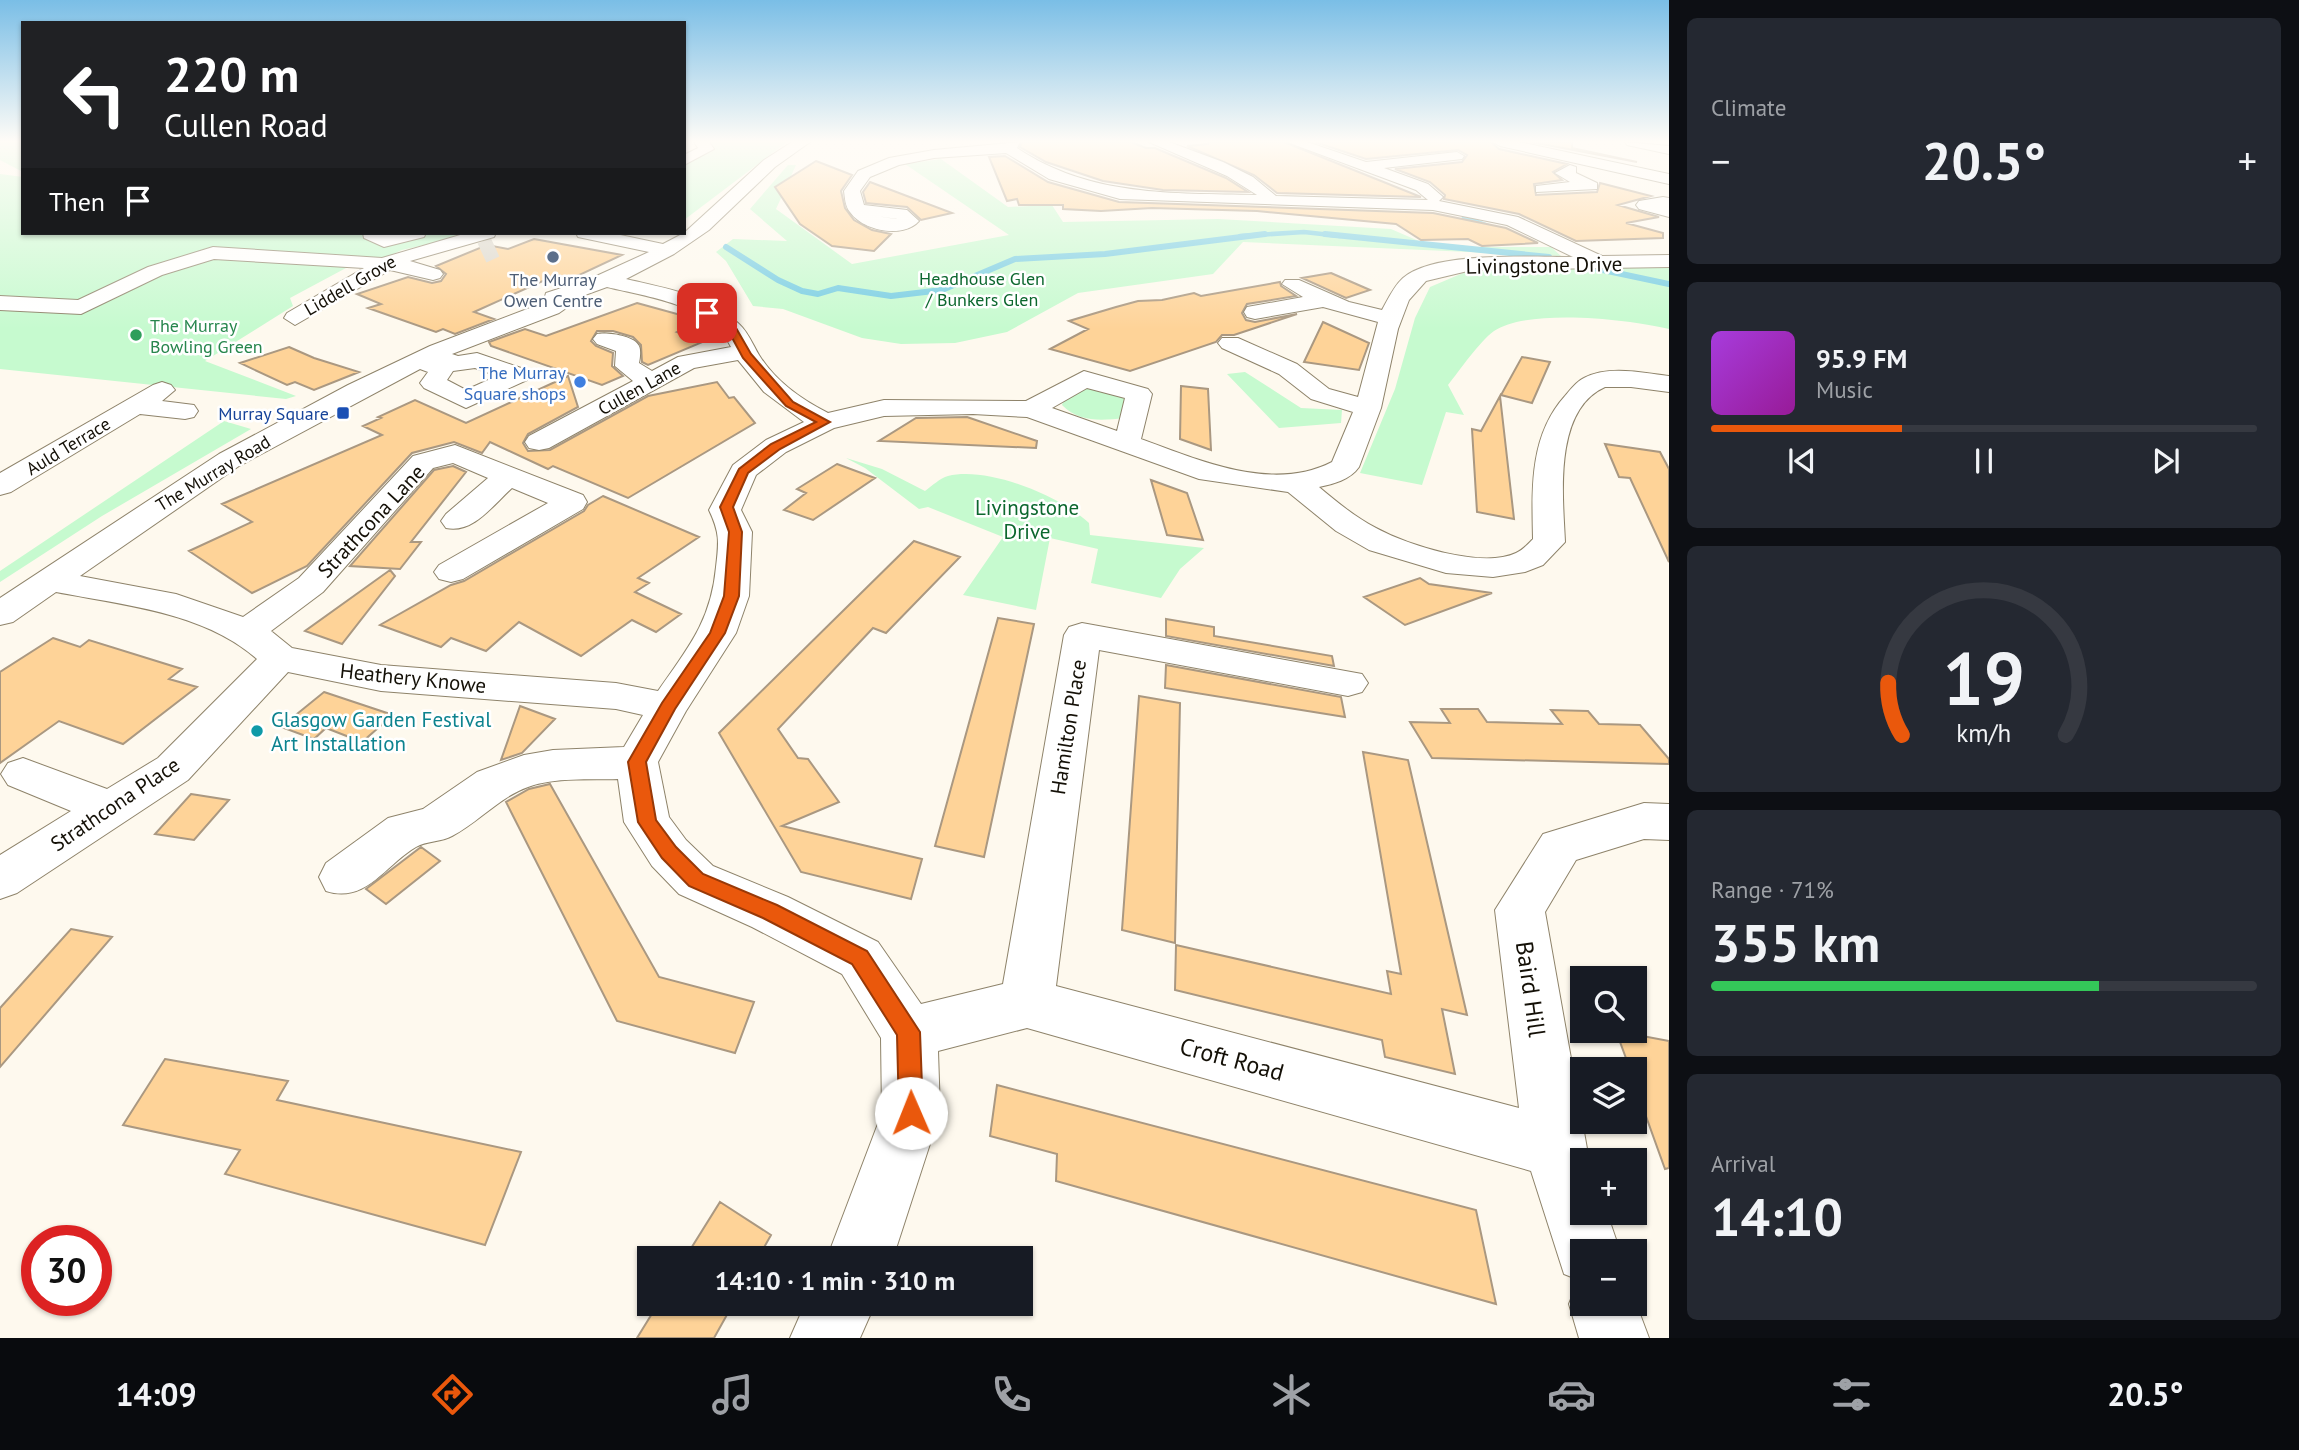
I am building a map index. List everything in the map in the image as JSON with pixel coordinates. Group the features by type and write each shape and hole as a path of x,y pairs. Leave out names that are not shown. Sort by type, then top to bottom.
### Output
{"street":[{"name":"The Murray Road","path":"0,614 229,460 357,390 429,355 551,308 578,291 608,281 667,250 696,231 724,204"},
{"path":"855,204 856,209 866,220 883,225 899,225 910,219 891,212 856,209"},
{"path":"1415,204 1433,205 1512,221 1604,264"},
{"path":"869,239 883,225"},
{"path":"373,235 384,241 409,235"},
{"path":"595,235 667,250"},
{"name":"Liddell Grove","path":"295,318 383,264 406,253 446,239 488,241"},
{"path":"0,303 81,307 155,271 213,253 404,265 433,274"},
{"name":"Livingstone Drive","path":"637,762 668,707 718,633 732,596 736,532 726,510 743,471 776,446 825,422 884,408 973,405 1031,409 1209,473 1296,484 1325,477 1345,467 1368,408 1392,318 1407,286 1446,269 1472,264 1669,261"},
{"path":"608,281 674,296 722,321 739,338 768,383 790,404 825,422"},
{"path":"1292,284 1324,300 1363,314 1392,318"},
{"path":"1255,312 1324,300"},
{"path":"605,340 628,347 627,366 666,382"},
{"name":"Cullen Lane","path":"539,442 666,382 687,362 745,351"},
{"path":"1234,354 1265,358 1288,369 1320,394 1368,408"},
{"path":"1031,409 1084,379 1139,394 1132,428 1126,441"},
{"path":"1296,484 1365,536 1392,550 1470,565 1508,565 1529,559 1549,542 1547,486 1552,447 1554,434 1569,404 1592,383 1615,380 1669,384"},
{"name":"Auld Terrace","path":"0,486 162,390"},
{"path":"136,405 185,411"},
{"name":"Strathcona Lane","path":"248,631 311,585 423,462 454,454 572,502 451,572"},
{"path":"457,521 508,476"},
{"path":"48,580 163,602 248,631 280,659"},
{"name":"Hamilton Place","path":"1027,1003 1082,635 1348,683"},
{"name":"Heathery Knowe","path":"280,659 381,678 616,696 668,707"},
{"name":"Strathcona Place","path":"0,880 173,769 280,659"},
{"path":"343,877 404,831 435,824 492,784 524,771 553,766 637,762 647,822 669,853 696,880 770,912 860,958 909,1032 911,1113 864,1246"},
{"path":"23,774 113,809"},
{"name":"Baird Hill","path":"1583,1239 1554,1147 1520,910 1560,846 1644,821 1669,822"},
{"name":"Croft Road","path":"909,1032 1027,1003 1554,1147"},
{"path":"825,1338 835,1316"},
{"path":"1607,1316 1614,1338"}],"green space":[{"path":"0,204 21,204 21,235 468,235 402,250 362,268 346,268 290,298 293,306 205,361 296,396 286,399 0,369"},
{"path":"686,204 705,204 686,218"},
{"name":"Headhouse Glen / Bunkers Glen","path":"754,204 778,204 776,209 852,264 1009,235 964,204 1004,204 1008,207 1052,205 1063,222 1218,219 1391,229 1421,242 1465,247 1551,247 1561,256 1243,242 1213,274 1078,293 1007,332 955,343 901,344 862,338 783,309 753,306 726,261 716,252 733,239 787,241 750,209"},
{"path":"1503,267 1669,267 1669,329 1605,319 1554,318 1510,324 1494,331 1448,385 1464,415 1446,412 1422,485 1360,473 1395,389 1415,318 1430,287 1463,273"},
{"path":"1245,372 1301,408 1342,410 1341,423 1279,428 1227,374"},
{"path":"1094,387 1127,398 1124,418 1090,419 1075,415 1062,405 1067,397 1075,392"},
{"path":"224,421 251,429 102,516 0,582 0,571"},
{"name":"Livingstone Drive","path":"846,458 882,469 925,491 948,476 983,475 1003,479 1042,494 1076,513 1089,523 1090,535 1204,548 1180,569 1161,598 1091,583 1098,549 1050,538 1036,610 963,595 1003,537 928,507 919,509 865,468"}],"building":[{"path":"787,204 844,204 854,220 872,230 891,234 874,251 832,246 800,224"},
{"path":"881,204 929,204 952,213 921,220 907,207"},
{"path":"1189,204 1433,213 1506,228 1538,243 1482,246 1468,239 1421,240 1396,224 1257,211 1152,208 1101,211 1063,209 1063,205 1019,205"},
{"path":"1471,204 1620,204 1618,205 1659,217 1626,223 1663,233 1663,238 1576,241 1519,214"},
{"path":"534,239 622,255 573,278 556,275 474,312 494,319 455,334 443,329 436,332 368,308 381,304 357,294 408,277 432,283 441,281 446,274 436,266 487,245 508,249"},
{"path":"1331,273 1370,290 1346,298 1302,278"},
{"path":"1280,282 1281,286 1296,296 1247,304 1242,313 1246,320 1255,322 1297,314 1234,335 1222,335 1216,342 1130,371 1050,349 1088,329 1069,321 1116,307 1138,301 1162,300 1194,293 1201,296"},
{"path":"637,303 699,320 677,332 705,341 648,365 642,362 641,345 633,337 613,331 597,331 591,341 613,353 612,366 623,376 602,385 491,346 489,342 525,329 546,336"},
{"path":"1323,322 1369,343 1359,370 1304,362"},
{"path":"289,347 359,372 314,390 295,382 287,385 240,363"},
{"path":"1522,357 1550,362 1532,403 1501,395"},
{"path":"568,376 578,407 528,434 523,443 528,451 550,450 648,396 717,382 729,398 734,397 755,423 628,498 553,466 548,469 490,442 482,453 454,442 412,453 307,566 252,593 189,551 252,522 222,504 382,435 363,426 381,418 378,417 415,400 466,423"},
{"path":"1181,386 1208,389 1211,450 1180,439"},
{"path":"1500,396 1514,519 1477,512 1472,429 1481,431"},
{"path":"967,417 1037,441 1036,448 879,441 916,418"},
{"path":"1605,444 1660,452 1669,469 1669,562 1630,478 1619,477"},
{"path":"837,464 875,478 813,520 784,510 806,493 797,489"},
{"path":"453,466 466,472 411,542 421,542 400,569 350,566 434,470"},
{"path":"1151,480 1187,493 1203,540 1167,535"},
{"path":"603,496 699,537 638,578 649,583 635,592 681,614 656,632 632,620 581,656 519,622 486,651 451,638 441,647 380,625 451,585 464,581 584,511 588,505"},
{"path":"914,541 960,557 886,633 873,628 778,729 798,758 808,759 839,802 782,826 922,859 911,899 801,872 719,733"},
{"path":"390,570 395,576 342,644 305,631"},
{"path":"1420,578 1429,584 1492,593 1405,625 1364,597"},
{"path":"998,618 1034,624 984,857 935,846"},
{"path":"1166,619 1214,627 1214,636 1332,656 1334,666 1166,636"},
{"path":"53,638 80,647 89,640 182,669 169,679 197,687 123,744 59,721 0,763 0,672"},
{"path":"1166,665 1341,697 1345,717 1165,688"},
{"path":"324,692 393,715 362,742 326,728 314,739 281,727"},
{"path":"1139,696 1180,703 1175,943 1122,930"},
{"path":"520,706 555,719 522,753 501,760"},
{"path":"1441,709 1478,709 1487,722 1562,724 1551,710 1588,711 1599,724 1640,725 1669,759 1669,764 1432,758 1410,722 1450,723"},
{"path":"1363,752 1408,760 1467,1015 1442,1009 1455,1074 1385,1057 1382,1040 1175,990 1176,945 1391,994 1387,971 1401,974"},
{"path":"550,784 659,977 754,1002 735,1053 617,1021 506,802 529,789"},
{"path":"191,794 229,800 194,840 155,834"},
{"path":"421,847 440,861 386,904 366,889"},
{"path":"71,929 112,937 0,1067 0,1008"},
{"path":"1647,1037 1669,1041 1669,1168 1665,1169 1647,1119 1647,1057 1626,1057 1620,1043 1647,1043"},
{"path":"165,1059 288,1081 277,1100 521,1152 485,1245 225,1174 240,1150 123,1125"},
{"path":"997,1085 1476,1210 1496,1304 1056,1181 1057,1154 990,1136"},
{"path":"720,1202 771,1235 765,1246 692,1246"},
{"path":"651,1316 726,1316 714,1338 637,1338"}],"waterway":[{"path":"1464,217 1494,228"},
{"path":"1258,235 1304,232 1340,236"},
{"path":"1258,235 1265,234"},
{"path":"1325,234 1549,257"},
{"path":"726,247 778,280 802,291 818,294 838,288 891,296 942,290 1015,259 1105,254 1258,235"},
{"path":"1240,236 1258,235"},
{"path":"1584,266 1669,284"}],"tunnel":[{"path":"482,253 495,247"}],"place":[{"name":"The Murray Owen Centre","path":"553,257"},
{"name":"The Murray Bowling Green","path":"136,335"},
{"name":"The Murray Square shops","path":"580,382"},
{"name":"Murray Square","path":"343,413"},
{"name":"Glasgow Garden Festival Art Installation","path":"257,731"}],"route":[{"path":"707,313 733,330 746,355 768,383 790,404 825,422 776,446 743,471 726,510 736,532 736,566 732,596 718,633 668,707 637,762 647,822 669,853 696,880 770,912 860,958 909,1032 911,1113"}]}
